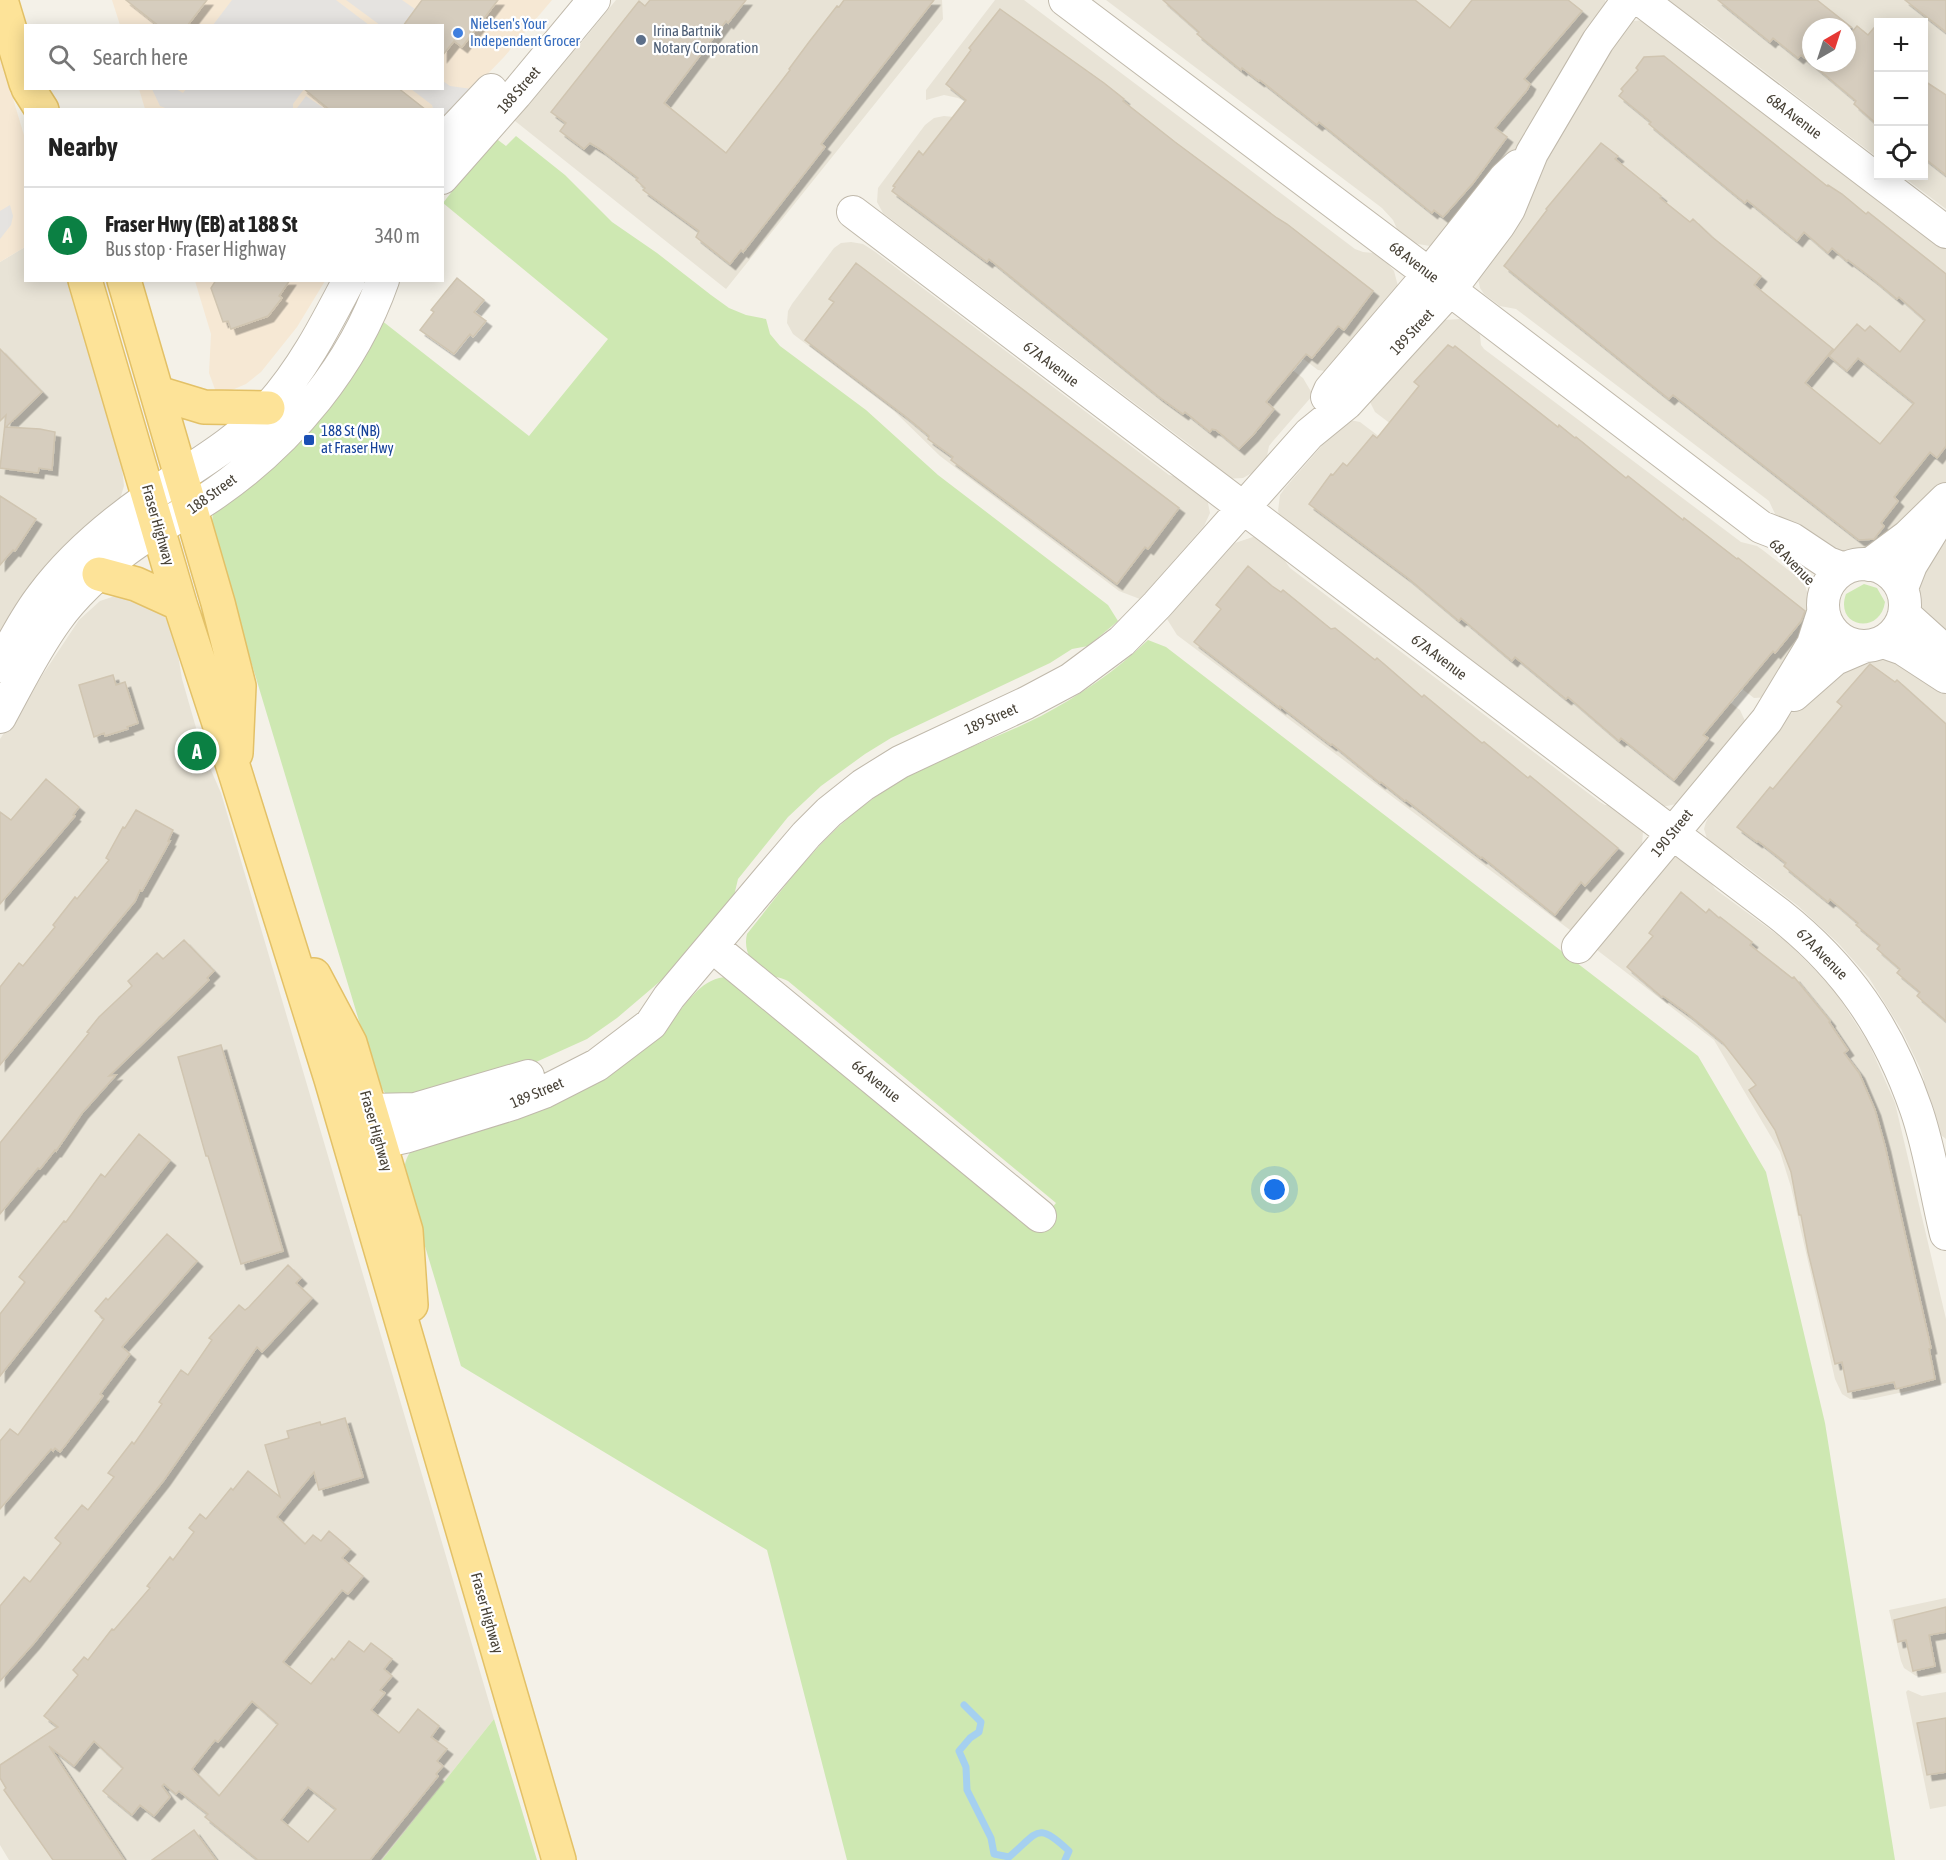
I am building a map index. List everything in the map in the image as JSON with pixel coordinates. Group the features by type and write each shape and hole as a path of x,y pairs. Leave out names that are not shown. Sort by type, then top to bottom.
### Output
{"main road":[{"path":"1,0 24,76"},
{"path":"28,90 33,108"},
{"path":"29,90 41,108"},
{"name":"Fraser Highway","path":"86,282 180,604 331,1079 559,1860"},
{"name":"Fraser Highway","path":"125,282 218,603 239,686 234,769"},
{"path":"158,393 204,408 268,408"},
{"path":"99,574 136,584 180,604"},
{"name":"Fraser Highway","path":"279,913 350,1044 370,1110 406,1231 415,1367"},
{"path":"331,1079 351,1114 371,1140 378,1143"}],"street":[{"name":"188 Street","path":"444,140 500,81 565,0"},
{"name":"188 Street","path":"444,176 594,0"},
{"name":"68 Avenue","path":"1065,0 1761,527 1792,539 1828,562 1857,567"},
{"name":"189 Street","path":"378,1143 513,1104 544,1092 597,1065 651,1024 669,997 806,835 829,812 862,785 900,762 1026,703 1071,679 1122,641 1244,509 1309,434 1330,390 1499,225 1509,208 1532,153 1598,41 1628,0"},
{"name":"68A Avenue","path":"1641,0 1946,232"},
{"name":"67A Avenue","path":"853,212 1789,922 1818,947 1851,984 1881,1028 1900,1068 1937,1153 1946,1234"},
{"name":"188 Street","path":"0,666 26,620 59,576 105,530 149,497 222,449 268,408 297,374 316,345 348,282"},
{"name":"188 Street","path":"0,717 44,637 58,617 99,574 121,555 219,490 265,452 307,410 333,380 354,346 374,308 382,282"},
{"path":"1946,499 1908,536 1829,583 1823,605 1826,623 1835,635 1848,644 1873,644 1904,650 1946,676"},
{"path":"1873,644 1899,628 1911,565 1946,507"},
{"name":"68 Avenue","path":"1761,527 1779,552 1805,575 1823,605"},
{"path":"1857,567 1880,567 1888,572 1903,601 1946,652"},
{"name":"190 Street","path":"1767,720 1813,644 1823,605"},
{"name":"190 Street","path":"1578,947 1767,720 1835,659 1873,644"},
{"name":"66 Avenue","path":"713,947 1040,1216"},
{"name":"189 Street","path":"370,1110 415,1109 536,1074 589,1050 669,997"}],"shaded area":[{"path":"112,0 552,0 504,57 444,119 444,108 145,108 139,90 444,90 444,24 120,24"},
{"path":"232,0 336,0 368,24 214,24"},
{"path":"346,0 402,0 415,9 404,24 379,24"},
{"path":"616,0 942,0 943,19 726,289 510,117 564,55 576,49"},
{"path":"995,0 1024,0 1355,249 1373,253 1388,264 1394,271 1399,290 1332,372 1318,370 964,101 944,95 926,100 926,90"},
{"path":"1106,0 1605,0 1606,4 1576,45 1530,129 1501,171 1441,244 1430,246 1418,244 1398,231 1393,220 1382,208"},
{"path":"1663,0 1946,0 1946,209 1907,180 1928,180 1928,18 1874,18 1874,155 1701,23 1682,19"},
{"path":"1644,20 1946,246 1946,482 1909,527 1868,552 1855,554 1829,550 1776,516 1769,501 1516,309 1500,306 1480,288 1477,274 1625,24"},
{"path":"0,55 24,135 24,248 0,262"},
{"path":"444,82 450,86 472,89 444,119 444,108 433,108 412,90 444,90"},
{"path":"152,90 178,90 183,93 185,90 303,90 293,104 293,108 165,108 160,106"},
{"path":"306,96 324,108 297,108"},
{"path":"954,117 964,124 1303,378 1313,395 1269,446 1267,456 1252,473 1243,478 1224,479 1194,448 883,213 877,202 878,188 925,125 934,118"},
{"path":"10,205 13,216 11,225 0,239 0,211"},
{"path":"841,243 863,244 874,251 1169,475 1181,478 1207,498 1210,513 1204,526 1140,599 1119,591 940,456 894,411 793,334 787,323 788,311 792,304 834,248"},
{"path":"24,248 24,282 67,282 121,459 124,486 120,499 29,596 0,632 0,262"},
{"path":"195,282 324,282 297,327 261,372 246,384 232,390 216,392 209,373 211,334"},
{"path":"1460,319 1478,332 1484,349 1741,542 1757,546 1764,551 1805,586 1813,608 1812,622 1769,697 1754,698 1375,412 1367,396 1444,320"},
{"path":"1345,419 1360,422 1740,710 1746,723 1685,797 1676,804 1657,806 1625,776 1322,547 1281,519 1278,511 1280,495"},
{"path":"1946,525 1946,643 1917,606 1914,585"},
{"path":"1253,537 1264,538 1285,556 1285,561 1290,568 1600,802 1605,805 1617,805 1640,825 1643,831 1642,846 1574,933 1177,635 1167,619 1235,543"},
{"path":"126,596 155,607 166,618 176,643 182,679 203,752 221,793 494,1719 382,1860 9,1860 0,1845 0,739 79,620 100,601"},
{"path":"1878,654 1946,685 1946,1139 1937,1132 1920,1068 1901,1029 1869,978 1838,943 1798,906 1736,859 1709,845 1704,829 1713,809 1787,718 1831,672"},
{"path":"1682,857 1710,881 1715,889 1787,942 1836,993 1869,1044 1895,1103 1946,1319 1946,1383 1866,1400 1850,1399 1842,1394 1835,1379 1791,1187 1780,1152 1714,1040 1597,950 1643,896 1644,885 1667,859"},
{"path":"1946,1598 1946,1673 1927,1677 1916,1676 1904,1668 1901,1661 1889,1610"},
{"path":"1908,1690 1922,1696 1946,1692 1946,1806 1930,1809 1906,1692"}],"green space":[{"path":"516,136 565,175 612,222 711,295 729,308 746,315 766,319 770,334 780,346 866,410 938,475 1108,605 1118,621 1088,646 1072,649 1050,663 891,738 821,786 788,817 738,879 734,896 671,972 617,1018 587,1039 525,1067 418,1101 387,1096 377,1081 214,538 212,521 213,513 381,320 529,436 608,339 444,204 494,137 506,146"},
{"path":"1864,584 1877,588 1885,602 1881,613 1875,620 1859,623 1846,614 1844,605 1846,594"},
{"path":"1148,640 1166,647 1698,1056 1766,1172 1825,1423 1895,1860 847,1860 767,1550 461,1366 406,1183 405,1164 411,1151 414,1147 672,1020 697,991 712,980 721,977 731,977 760,1006 1033,1230 1056,1203 788,981 761,971 749,957 746,945 747,934 821,844 855,812 874,798 934,763 1020,726 1055,708 1110,672"},
{"path":"494,1719 537,1860 382,1860"}],"building":[{"path":"126,0 207,0 189,24 156,24"},
{"name":"Nielsen's Your Independent Grocer","path":"422,0 498,0 462,47 454,41 444,54 444,24 404,24"},
{"path":"650,0 746,0 728,23 726,21 664,103 726,153 809,42 844,0 934,0 821,144 825,147 743,252 741,250 730,264 696,237 699,231 643,190 645,188 636,180 638,178 600,149 590,143 584,149 560,131 566,123 551,112 639,1 645,6"},
{"path":"1163,0 1415,0 1450,28 1472,0 1568,0 1582,11 1524,79 1530,84 1527,90 1495,128 1507,137 1473,183 1443,217 1434,210 1432,213 1319,122 1317,125 1260,80 1242,68 1241,70 1197,34 1199,32"},
{"path":"1718,0 1817,0 1840,18 1802,18 1802,56 1798,58 1773,38 1770,42"},
{"path":"1905,0 1946,0 1946,32"},
{"path":"1000,9 1104,83 1175,142 1287,224 1373,291 1344,330 1338,326 1312,358 1306,354 1266,402 1274,409 1239,449 1216,430 1212,429 1210,432 1185,412 1183,414 1158,396 989,259 987,262 892,191 895,187 893,186 919,151 923,155 966,100 946,84 971,50 969,48"},
{"path":"1856,27 1868,35 1874,28 1874,122 1854,104 1856,101 1822,72 1856,72"},
{"path":"1664,56 1827,186 1842,194 1866,214 1868,212 1946,274 1946,446 1937,458 1930,452 1894,497 1898,501 1881,523 1884,526 1874,539 1859,540 1673,395 1669,399 1504,266 1546,209 1601,143 1618,156 1615,159 1661,196 1660,198 1690,222 1693,219 1761,276 1754,285 1833,349 1805,383 1880,444 1914,403 1858,358 1847,371 1829,356 1857,324 1865,331 1870,326 1900,352 1925,320 1899,297 1897,299 1832,248 1828,253 1804,232 1797,241 1747,200 1745,203 1649,124 1651,122 1619,96 1623,91 1621,89 1638,70 1636,68 1644,57"},
{"path":"1928,83 1946,95 1946,175 1928,161"},
{"path":"305,90 401,90 423,108 328,108"},
{"path":"856,263 1179,508 1148,549 1145,547 1117,584 951,460 953,457 928,439 929,436 905,416 805,340 834,302 829,299"},
{"path":"457,278 484,300 474,312 486,321 473,337 470,334 454,354 420,330 434,312 431,310"},
{"path":"215,282 289,282 279,296 282,298 268,316 231,329 228,321 223,322 211,288"},
{"path":"1448,345 1453,348 1455,346 1558,427 1559,425 1576,437 1626,478 1628,476 1805,611 1801,621 1775,653 1773,651 1703,735 1708,738 1674,780 1621,738 1619,741 1568,697 1566,699 1515,657 1512,661 1461,618 1459,621 1408,578 1309,504 1331,474 1333,475 1343,463 1347,466 1373,435 1377,438 1419,386 1414,382"},
{"path":"0,349 42,392 6,427 55,432 52,470 39,468 38,473 0,468 6,415 0,421"},
{"path":"0,496 36,519 15,551 13,550 0,565"},
{"path":"1248,566 1272,586 1281,592 1283,590 1331,629 1335,628 1375,660 1377,658 1422,697 1424,695 1528,778 1530,776 1618,848 1585,886 1581,882 1555,915 1332,744 1280,706 1280,708 1194,642 1221,609 1216,605"},
{"path":"1870,664 1895,682 1897,680 1946,724 1946,1021 1917,996 1920,992 1897,973 1900,969 1877,949 1880,945 1856,925 1858,923 1830,899 1828,902 1784,866 1786,863 1737,827 1770,787 1773,789 1842,706 1837,702"},
{"path":"113,675 116,685 125,682 138,723 127,727 128,729 94,737 79,685"},
{"path":"46,779 79,807 73,815 75,816 0,904 0,812 11,820"},
{"path":"136,810 173,830 168,841 170,841 135,901 0,1065 0,987 19,963 23,966 55,927 53,925 75,897 77,899 109,860 106,858 123,827 125,828"},
{"path":"1681,892 1706,913 1709,909 1720,917 1752,942 1750,945 1792,978 1794,977 1830,1021 1848,1050 1844,1053 1859,1073 1875,1110 1885,1146 1931,1348 1929,1349 1935,1379 1896,1389 1894,1382 1848,1392 1842,1362 1835,1364 1801,1215 1799,1215 1791,1172 1775,1130 1749,1090 1756,1085 1723,1043 1627,967 1653,936 1649,933"},
{"path":"184,940 214,971 207,978 209,980 109,1076 116,1075 82,1113 56,1151 40,1169 38,1168 0,1214 0,1143 89,1033 87,1032 99,1017 132,986 128,981 157,953 163,959"},
{"path":"221,1045 283,1251 241,1264 208,1156 206,1156 178,1057"},
{"path":"139,1134 170,1160 0,1376 0,1314 25,1282 19,1277 64,1221 66,1222 101,1174 105,1177"},
{"path":"167,1234 197,1261 122,1347 130,1354 100,1394 103,1396 60,1452 55,1448 53,1451 51,1449 0,1509 0,1441 10,1429 18,1435 104,1319 95,1311 106,1298 108,1300"},
{"path":"288,1265 301,1278 296,1283 312,1298 262,1352 257,1347 164,1480 34,1643 0,1681 0,1606 24,1577 30,1582 61,1543 55,1538 82,1505 88,1510 114,1477 108,1473 132,1442 134,1444 162,1404 159,1402 181,1370 188,1375 212,1340 209,1338 239,1305 245,1310 249,1307"},
{"path":"345,1418 363,1477 319,1490 314,1472 277,1517 305,1544 313,1535 321,1541 329,1531 350,1549 342,1558 363,1576 348,1594 342,1590 283,1662 311,1684 349,1641 364,1652 371,1643 392,1659 384,1669 392,1676 380,1690 385,1693 371,1710 399,1733 418,1709 439,1726 431,1737 447,1749 437,1761 443,1766 436,1774 438,1776 370,1860 258,1860 205,1817 208,1814 179,1791 176,1794 164,1784 162,1786 170,1797 154,1816 140,1805 132,1815 103,1791 123,1768 94,1741 74,1766 49,1746 124,1860 53,1860 4,1790 6,1788 0,1778 0,1765 58,1727 44,1716 78,1675 73,1670 84,1657 88,1660 112,1629 114,1630 150,1588 147,1586 170,1557 173,1560 194,1532 189,1528 200,1514 206,1519 248,1471 280,1497 265,1445 289,1438 287,1431 320,1422 321,1425","holes":["252,1701 278,1724 219,1796 192,1769 215,1740 218,1742","308,1787 336,1809 308,1842 281,1820"]},
{"path":"1946,1607 1946,1632 1929,1635 1935,1666 1913,1671 1906,1640 1898,1642 1894,1620"},
{"path":"1946,1718 1946,1772 1927,1775 1917,1723"},
{"path":"194,1830 216,1860 152,1860"}],"waterway":[{"path":"964,1705 981,1722 979,1732 970,1738 959,1751 966,1767 967,1790 991,1838 994,1854 1009,1857 1032,1836 1043,1833 1050,1835 1069,1851 1065,1860"}],"place":[{"name":"Nielsen's Your Independent Grocer","path":"458,33"},
{"name":"Irina Bartnik Notary Corporation","path":"641,40"},
{"name":"188 St (NB) at Fraser Hwy","path":"309,440"},
{"name":"Fraser Hwy (EB) at 188 St","path":"197,751"}]}
